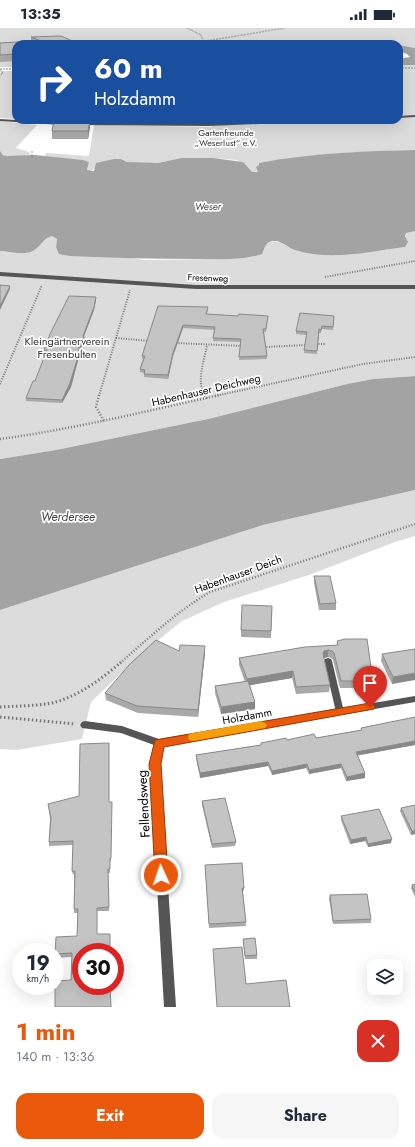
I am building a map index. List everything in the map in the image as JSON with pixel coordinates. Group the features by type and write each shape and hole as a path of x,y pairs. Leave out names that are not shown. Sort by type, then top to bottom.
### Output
{"street":[{"name":"Holzdamm","path":"85,725 122,730 159,743 415,699"},
{"name":"Fellendsweg","path":"159,743 155,764 170,1007"}],"lane":[{"path":"403,117 415,116"},
{"path":"0,120 12,121"},
{"path":"43,124 69,124"},
{"path":"77,124 240,124"},
{"name":"Fresenweg","path":"0,274 132,284 237,288 415,287"},
{"path":"328,661 340,712"}],"path":[{"path":"187,28 201,35 203,40"},
{"path":"209,40 285,28"},
{"path":"403,69 415,68"},
{"path":"0,75 3,73 0,69 12,69"},
{"path":"32,151 32,158"},
{"path":"321,277 415,261"},
{"path":"0,384 45,277"},
{"path":"104,421 96,407 132,284"},
{"path":"116,338 154,341"},
{"path":"169,342 247,346"},
{"path":"263,346 303,346 311,344 325,344"},
{"path":"207,345 200,382 201,389 208,399"},
{"name":"Habenhauser Deichweg","path":"0,439 44,433 104,421 328,371 415,357"},
{"name":"Habenhauser Deich","path":"0,706 56,702 80,691 102,678 132,654 181,609 210,592 415,524"},
{"path":"0,717 85,725"}],"green space":[{"path":"0,28 415,28 415,48 403,46 403,40 12,40 12,67 0,67"},
{"name":"Gartenfreunde „Weserlust“ e.V.","path":"403,65 415,65 415,150 376,151 298,157 259,163 258,172 252,172 237,160 213,158 181,158 158,163 136,163 127,162 121,159 89,171 87,170 89,162 83,160 48,158 45,156 46,153 89,156 94,125 212,127 212,124 403,124"},
{"path":"2,71 12,71 12,119 0,118 0,73"},
{"path":"0,121 12,122 12,124 37,125 16,148 29,152 30,156 9,157 0,151"},
{"name":"Kleingärtnerverein Fresenbulten","path":"415,231 415,376 373,379 347,384 208,419 56,450 0,459 0,251 24,253 33,251 47,238 52,236 57,239 56,247 144,260 234,259 252,257 265,248 265,245 269,242 274,241 301,252 314,254 340,254 405,247 406,232"},
{"path":"415,490 415,536 395,542 309,575 224,602 182,621 140,655 91,702 82,739 17,750 0,749 0,610 263,525"}],"water":[{"path":"403,46 415,48 415,65 403,65 403,58 410,57 403,52"},
{"name":"Weser","path":"415,150 415,231 406,233 405,236 408,242 405,247 359,254 324,255 299,251 273,241 267,244 262,254 238,259 118,258 70,256 59,254 56,247 57,239 52,236 47,238 33,251 20,253 0,251 0,151 3,155 7,156 35,155 83,160 89,162 87,170 94,171 96,163 114,159 121,159 127,162 158,163 181,158 213,158 243,162 252,172 258,172 256,167 259,163 298,157 337,153"},
{"name":"Werdersee","path":"415,376 415,490 263,525 0,610 0,459 56,450 208,419 347,384 373,379"}],"building":[{"path":"61,36 70,40 39,40 31,37"},
{"path":"12,42 12,54 0,55 0,43"},
{"path":"53,124 89,124 88,131 52,131"},
{"path":"0,285 10,286 0,306"},
{"path":"69,296 96,297 94,307 78,350 80,350 70,383 62,400 26,398 33,381 35,381 47,350 44,350 50,334"},
{"path":"158,306 208,307 206,314 268,316 266,329 263,329 267,356 239,357 241,339 213,338 215,327 183,325 173,353 168,375 144,374 145,370 140,369 145,356 142,356"},
{"path":"300,313 334,316 333,327 322,326 321,330 319,329 317,351 304,350 307,332 296,331"},
{"path":"314,576 330,576 336,603 320,604"},
{"path":"242,605 272,606 271,631 241,630"},
{"path":"345,639 367,639 373,681 341,681 334,653 328,650 324,651 323,654 330,685 296,687 293,671 247,679 239,658 305,647 338,645 337,641"},
{"path":"156,640 179,651 180,645 205,646 198,710 137,706 105,693 129,665"},
{"path":"415,649 415,673 393,677 382,654"},
{"path":"248,681 255,702 221,707 215,686"},
{"path":"415,717 415,741 356,752 365,773 347,777 341,764 309,770 307,764 272,771 268,762 200,773 196,755 261,745 261,743 286,738 287,740 314,734 316,738 362,730 361,728"},
{"path":"109,743 109,802 112,802 111,858 110,869 108,869 109,907 97,908 97,934 110,934 110,943 72,943 72,953 64,953 64,943 56,943 56,937 77,936 78,909 74,909 75,871 72,871 73,841 49,842 51,818 48,804 79,796 80,744"},
{"path":"225,798 236,842 212,844 202,801"},
{"path":"415,805 415,831 412,831 401,808"},
{"path":"379,809 392,839 368,844 366,837 351,840 341,816"},
{"path":"242,863 244,888 242,888 246,922 209,924 205,865"},
{"path":"415,884 415,892 412,885"},
{"path":"367,894 371,919 333,921 330,895"},
{"path":"255,938 257,955 245,956 243,939"},
{"path":"242,947 246,984 286,980 290,1007 217,1007 213,949"},
{"path":"72,953 72,995 110,995 111,1007 55,1007 55,995 64,995 64,980 71,980"}],"slow traffic":[{"path":"193,737 261,725"}],"route":[{"path":"161,875 155,764 159,743 370,707"}]}
